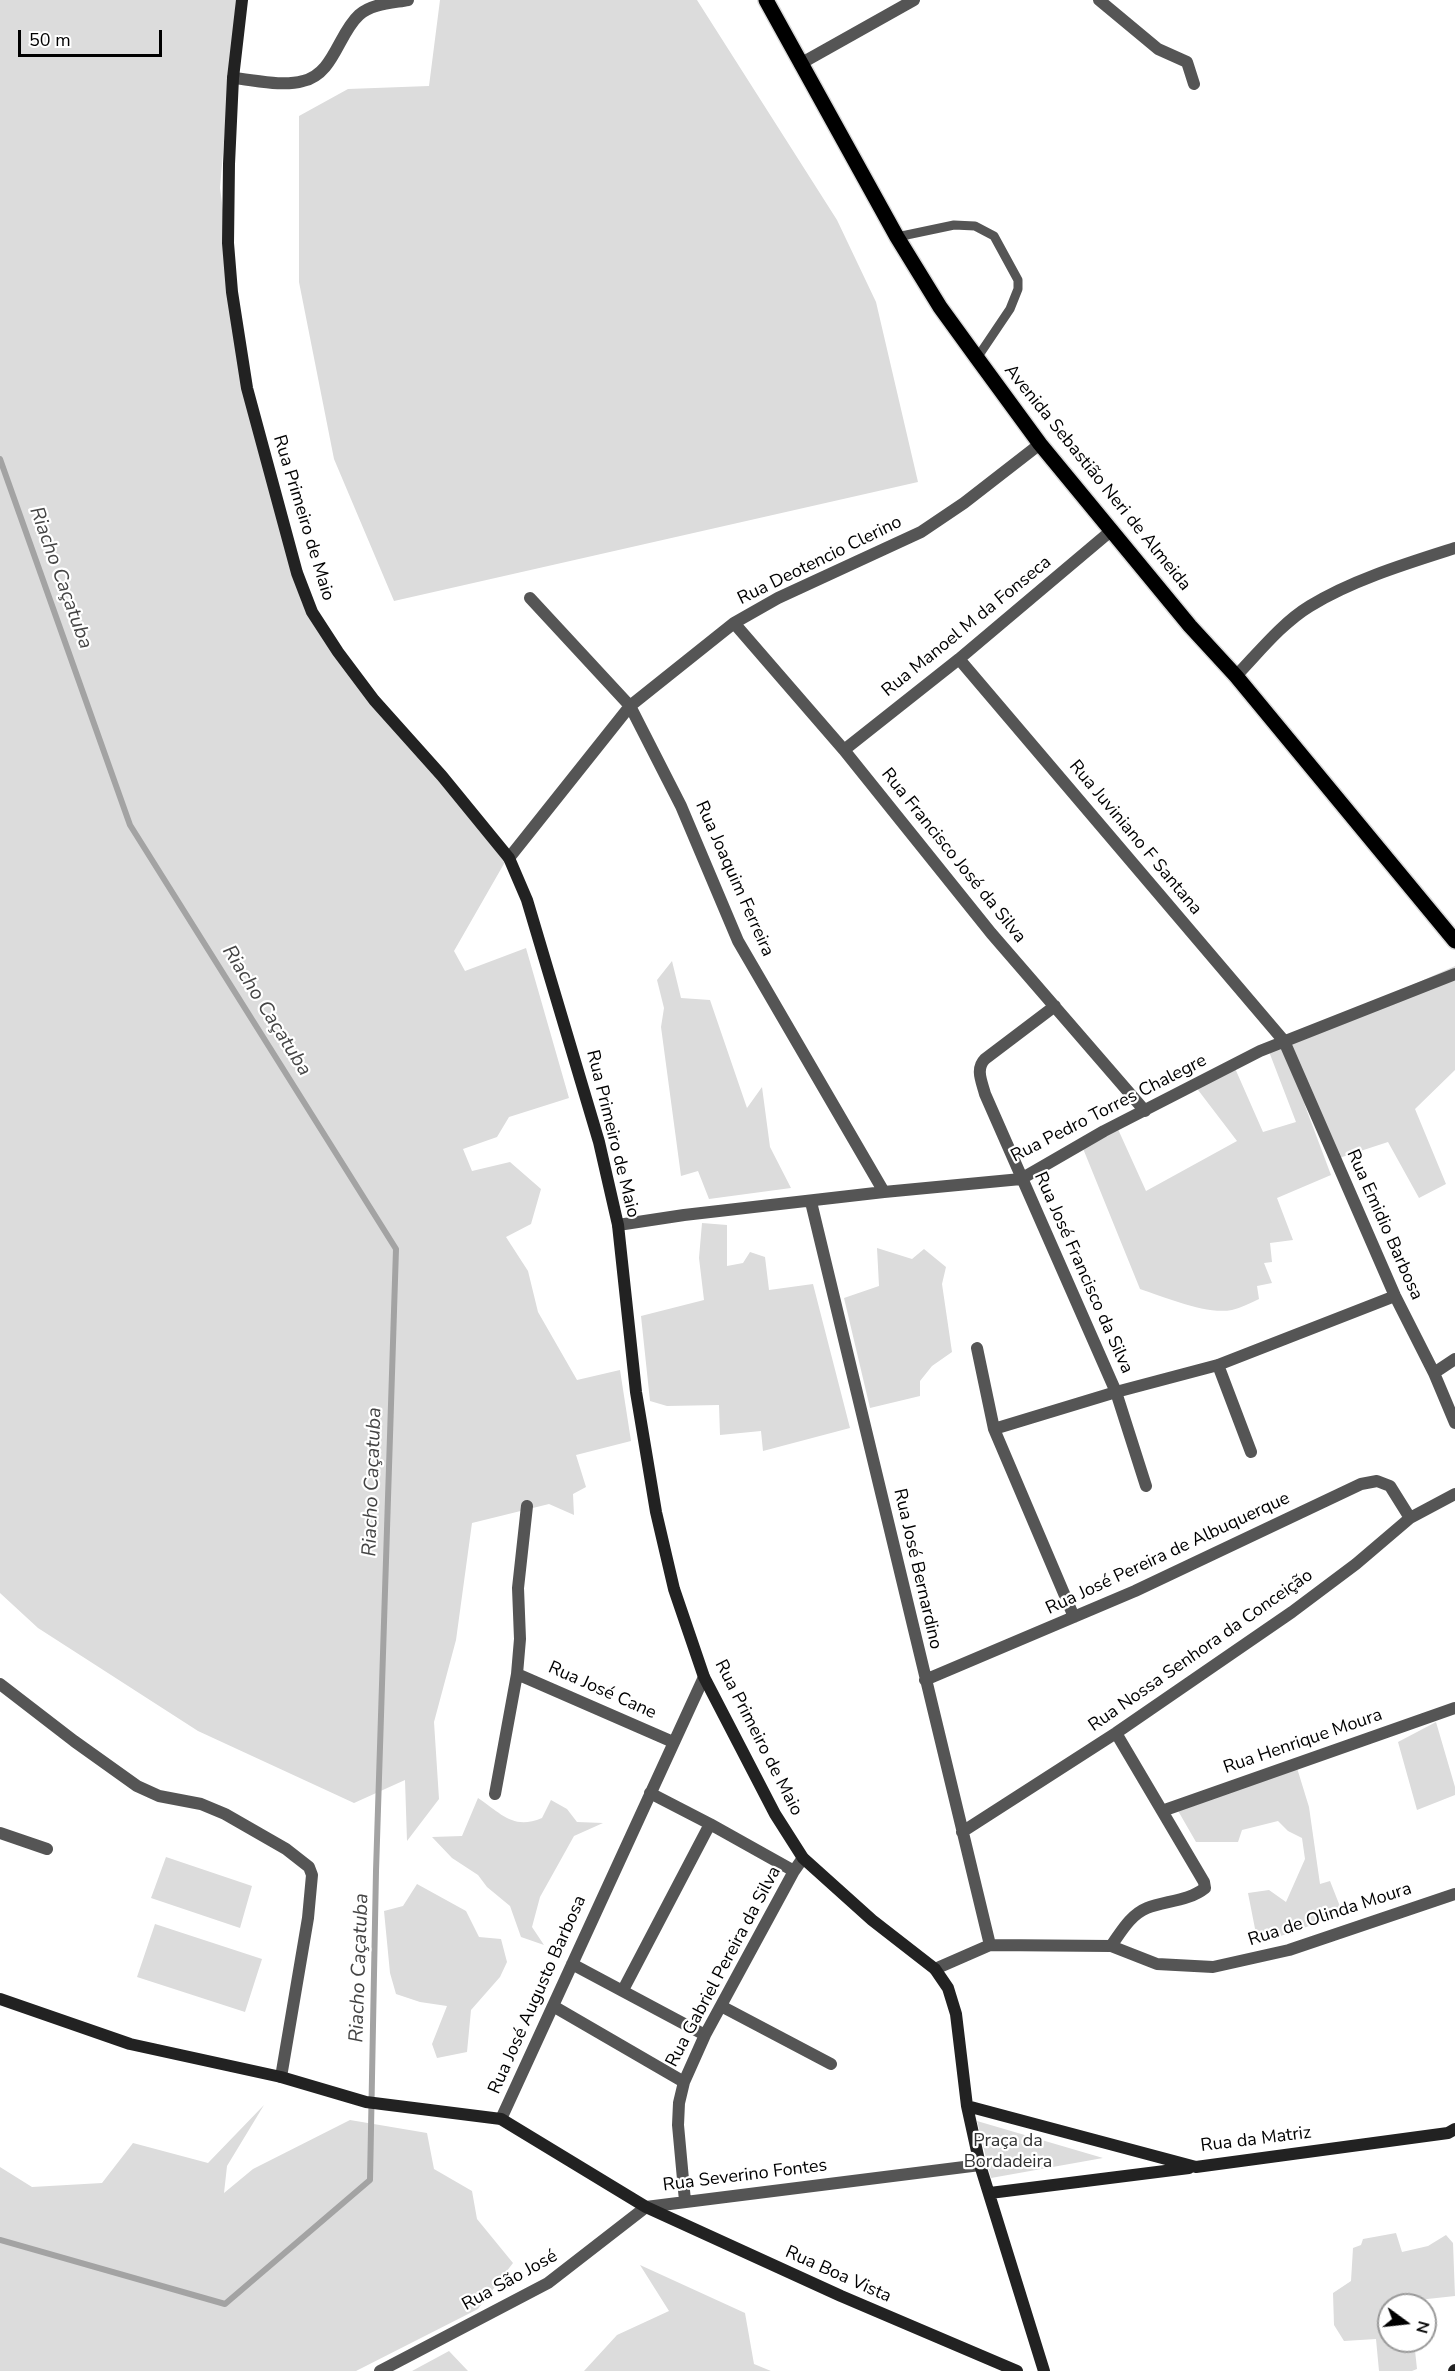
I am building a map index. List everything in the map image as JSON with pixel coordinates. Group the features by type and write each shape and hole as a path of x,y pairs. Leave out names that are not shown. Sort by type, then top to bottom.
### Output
{"main road":[{"name":"Avenida Sebastião Neri de Almeida","path":"766,0 897,237 940,306 977,358 1040,444 1455,941"}],"street":[{"name":"Rua Primeiro de Maio","path":"242,0 233,78 228,232 232,292 248,388 297,573 312,612 344,660 374,700 442,776 509,858 527,900 599,1142 618,1225 636,1392 656,1512 674,1589 704,1677 775,1814 803,1858 872,1920 935,1969"},
{"path":"233,78 293,83 314,78 328,62 360,14 379,6 408,0"},
{"path":"800,64 914,0"},
{"path":"1099,0 1158,49 1186,62 1194,84"},
{"name":"Rua Deotencio Clerino","path":"509,858 630,706 734,623 778,598 921,532 964,503 1040,444"},
{"name":"Rua Manoel M da Fonseca","path":"843,750 959,659 1112,530"},
{"path":"1236,676 1273,637 1308,607 1343,589 1455,548"},
{"name":"Rua Joaquim Ferreira","path":"530,598 630,706 681,806 738,941 884,1192"},
{"name":"Rua Francisco José da Silva","path":"734,623 843,750 991,933 1144,1111"},
{"name":"Rua Juviniano F Santana","path":"959,659 1284,1041"},
{"name":"Rua Pedro Torres Chalegre","path":"618,1225 884,1192 1021,1179 1104,1131 1284,1041 1455,974"},
{"name":"Rua José Francisco da Silva","path":"1055,1006 985,1059 979,1068 985,1094 1116,1392 1146,1486"},
{"name":"Rua Emidio Barbosa","path":"1284,1041 1395,1296 1434,1373 1455,1423"},
{"name":"Rua José Bernardino","path":"811,1202 990,1945"},
{"path":"994,1430 1116,1392 1218,1365 1395,1296"},
{"path":"977,1348 994,1430 1074,1617"},
{"path":"1434,1373 1455,1359"},
{"path":"1218,1365 1251,1452"},
{"name":"Rua José Pereira de Albuquerque","path":"925,1680 1074,1617 1361,1484 1377,1481 1390,1486 1410,1518"},
{"name":"Rua Nossa Senhora da Conceição","path":"962,1832 1116,1733 1292,1612 1356,1564 1410,1518 1455,1494"},
{"path":"495,1794 518,1674 519,1588 527,1506"},
{"name":"Rua José Cane","path":"518,1674 673,1742"},
{"name":"Rua José Augusto Barbosa","path":"0,1999 130,2044 281,2077 366,2102 501,2120 704,1677"},
{"path":"0,1684 137,1786 159,1796 201,1804 225,1814 296,1856 309,1867 312,1875 308,1918 281,2077"},
{"name":"Rua Henrique Moura","path":"1162,1811 1455,1708"},
{"path":"1044,2371 980,2165 967,2106 954,2001 935,1969 990,1945 1111,1946 1136,1915 1147,1908 1200,1892 1205,1888 1204,1882 1116,1733"},
{"path":"650,1793 794,1871"},
{"path":"623,1989 710,1824"},
{"path":"0,1833 47,1849"},
{"name":"Rua Gabriel Pereira da Silva","path":"685,2201 678,2125 679,2103 684,2082 705,2035 803,1858"},
{"name":"Rua de Olinda Moura","path":"1111,1946 1157,1964 1213,1967 1288,1950 1455,1894"},
{"path":"572,1964 623,1989 705,2035"},
{"path":"553,2006 684,2082"},
{"path":"721,2006 831,2064"},
{"name":"Rua da Matriz","path":"967,2106 1196,2167 1453,2131"},
{"name":"Rua Severino Fontes","path":"501,2120 646,2207 980,2165"},
{"path":"990,2193 1196,2167"},
{"name":"Rua São José","path":"380,2371 566,2272 646,2207"},
{"name":"Rua Boa Vista","path":"646,2207 841,2296 1017,2371"}],"lane":[{"path":"897,237 954,225 975,226 994,236 1018,280 1018,289 1010,309 977,358"}],"green space":[{"path":"0,0 236,0 220,188 249,406 302,603 377,710 509,855 454,951 465,971 526,948 569,1098 509,1117 497,1137 463,1149 472,1171 510,1162 541,1189 531,1224 506,1237 528,1271 538,1312 577,1380 620,1370 631,1441 576,1455 586,1487 573,1494 574,1515 549,1504 472,1523 456,1640 434,1722 439,1799 407,1841 405,1780 354,1803 198,1731 38,1628 0,1593"},
{"path":"440,0 697,0 837,220 876,302 918,482 394,601 334,459 299,282 299,116 348,89 429,86"},
{"path":"672,961 681,998 710,1000 747,1108 762,1087 770,1147 791,1188 709,1199 698,1171 681,1176 661,1027 664,1008 657,980"},
{"path":"1455,966 1455,1070 1415,1109 1446,1184 1419,1198 1388,1142 1336,1159 1304,1103 1331,1175 1277,1198 1293,1240 1270,1243 1272,1262 1264,1263 1272,1283 1257,1286 1259,1299 1232,1310 1210,1310 1140,1289 1082,1146 1117,1127 1146,1191 1237,1141 1195,1086 1234,1066 1263,1132 1296,1122 1268,1049"},
{"path":"702,1223 727,1225 727,1266 743,1263 750,1252 765,1257 769,1290 813,1284 850,1428 763,1451 761,1431 720,1435 719,1405 667,1406 650,1401 641,1316 704,1300 699,1258"},
{"path":"877,1248 912,1259 924,1249 946,1267 942,1284 952,1352 932,1366 920,1381 920,1396 870,1408 844,1298 879,1286"},
{"path":"1436,1722 1455,1787 1455,1795 1417,1810 1398,1742"},
{"path":"1297,1768 1309,1807 1320,1884 1330,1881 1343,1914 1258,1944 1248,1893 1269,1890 1286,1902 1305,1859 1302,1838 1288,1831 1278,1821 1242,1830 1238,1842 1196,1842 1177,1809"},
{"path":"478,1798 501,1815 515,1821 532,1821 542,1818 551,1800 567,1809 577,1822 603,1823 574,1836 540,1897 532,1927 544,1945 521,1937 510,1906 487,1887 478,1875 452,1858 432,1837 462,1836"},
{"path":"166,1857 252,1886 240,1928 151,1898"},
{"path":"417,1884 466,1911 479,1937 501,1939 507,1962 500,1977 471,2010 467,2052 437,2058 432,2044 447,2006 420,2002 396,1994 390,1973 384,1911 403,1906"},
{"path":"155,1924 262,1959 245,2012 137,1977"},
{"path":"264,2105 227,2166 224,2193 253,2169 350,2120 427,2133 434,2169 472,2191 477,2219 513,2263 478,2309 356,2371 0,2371 0,2167 32,2187 102,2183 133,2143 208,2163"},
{"name":"Praça da Bordadeira","path":"977,2121 1103,2158 991,2178"},
{"path":"1396,2233 1402,2252 1428,2246 1446,2235 1453,2243 1455,2296 1437,2298 1437,2293 1377,2293 1377,2350 1376,2339 1344,2341 1334,2325 1333,2293 1351,2281 1353,2248 1361,2245 1363,2239"},
{"path":"640,2265 745,2313 754,2364 771,2371 584,2371 617,2335 669,2311"},
{"path":"449,2351 468,2371 412,2371"},
{"path":"1377,2353 1415,2353 1417,2369 1379,2371"}],"waterway":[{"name":"Riacho Caçatuba","path":"0,459 130,825 396,1249 376,1871 370,2180 225,2304 0,2240"}]}
